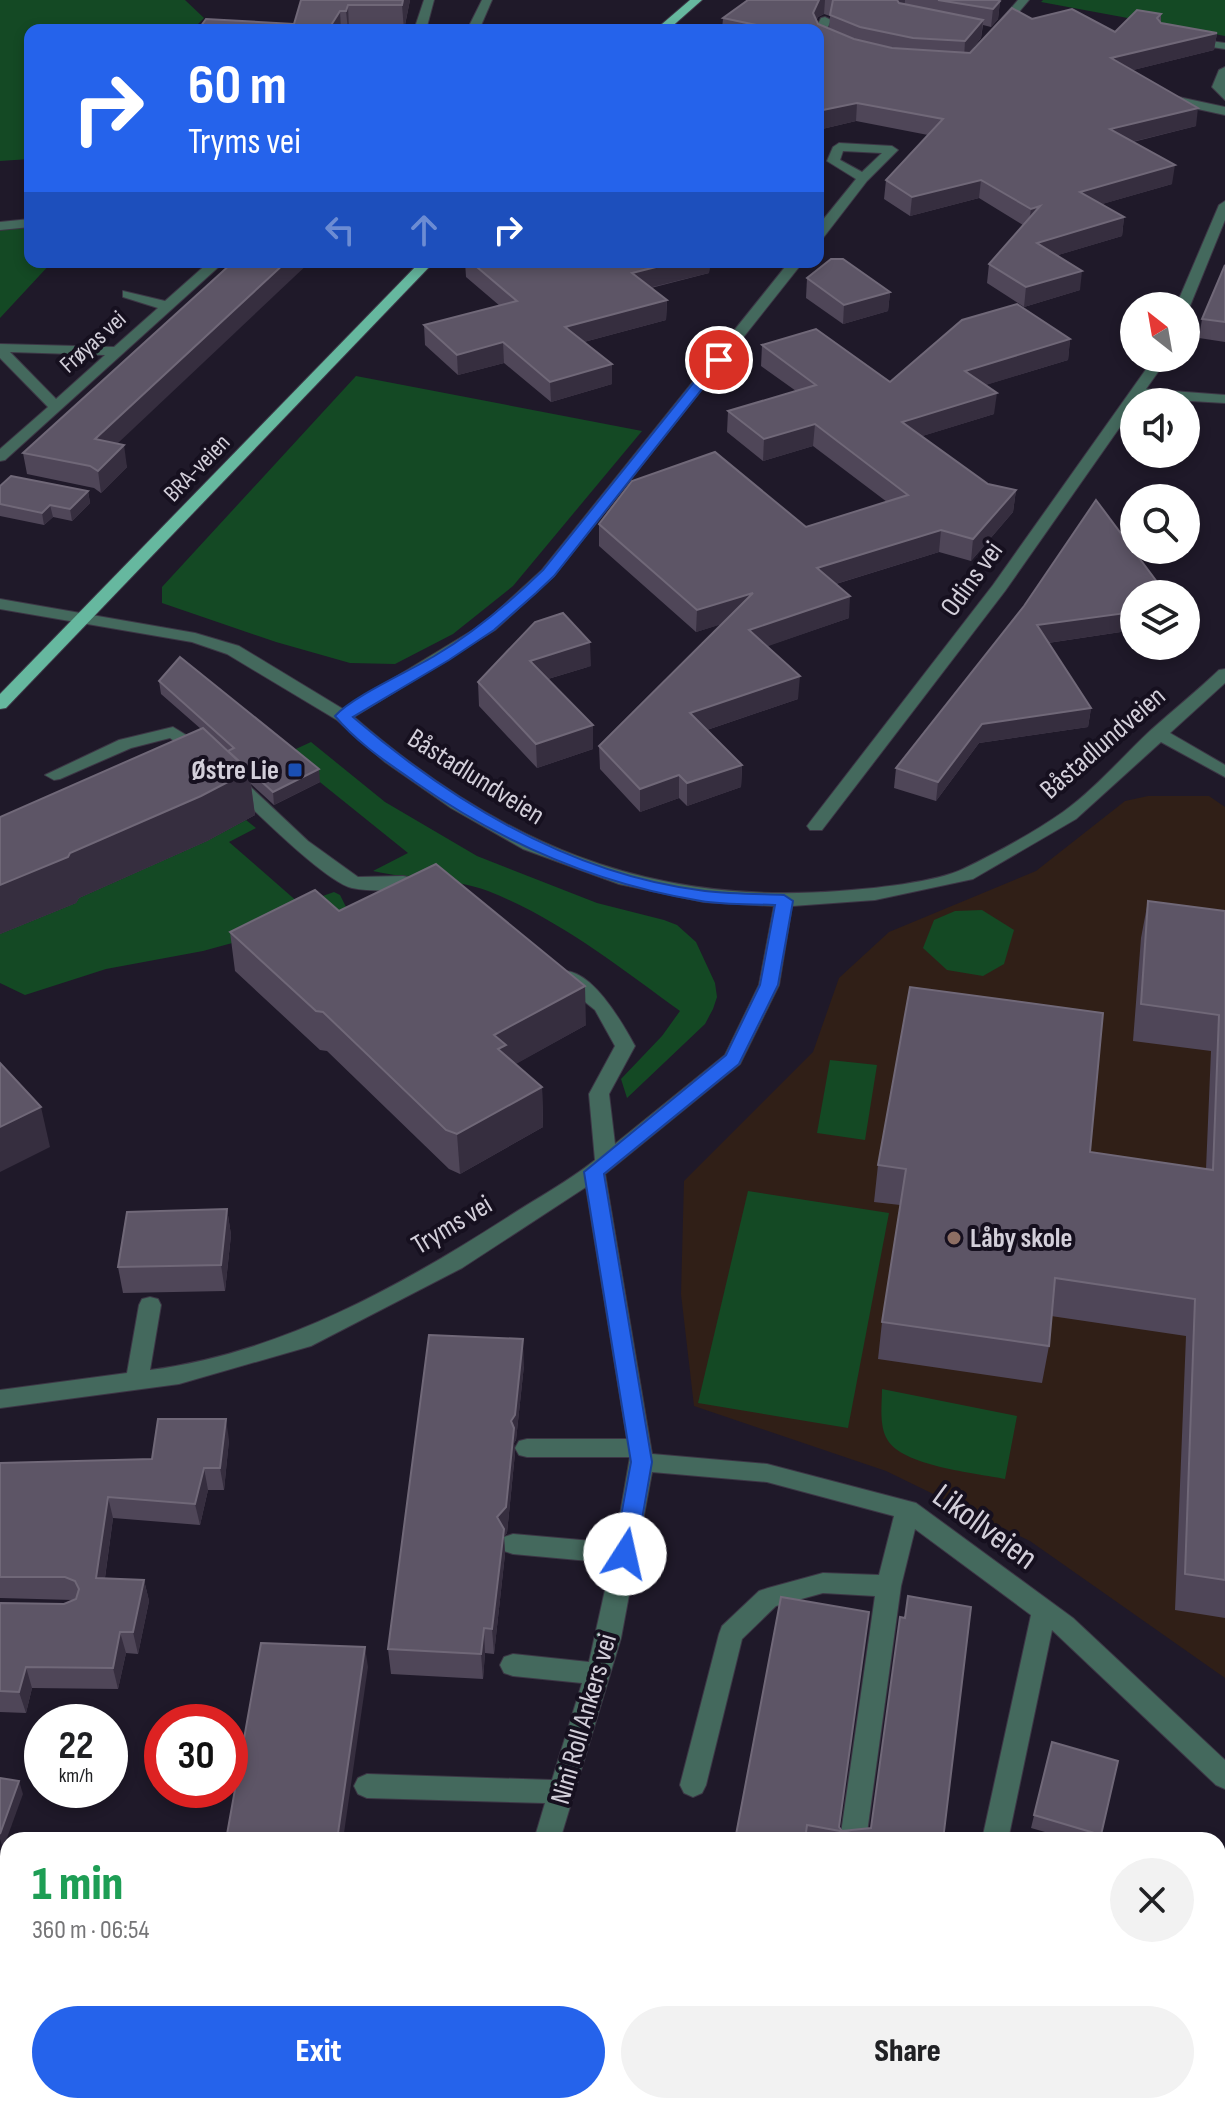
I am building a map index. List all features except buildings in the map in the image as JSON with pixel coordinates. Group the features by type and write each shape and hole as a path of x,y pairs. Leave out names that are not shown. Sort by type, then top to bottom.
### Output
{"main road":[{"path":"668,24 697,0"},
{"name":"BRA-veien","path":"0,704 421,268"}],"street":[{"path":"422,24 429,0"},
{"path":"476,24 487,0"},
{"path":"986,44 1024,0"},
{"path":"823,24 825,20"},
{"path":"980,31 995,34"},
{"path":"824,38 836,46"},
{"path":"1178,39 1225,46"},
{"path":"824,47 850,49"},
{"path":"1225,70 1218,87 1225,96"},
{"path":"1174,100 1225,111"},
{"path":"824,227 863,178"},
{"path":"1189,292 1225,205"},
{"path":"0,226 24,224"},
{"name":"Frøyas vei","path":"0,457 210,268"},
{"path":"343,716 489,627 548,573 791,268"},
{"path":"128,294 166,306"},
{"path":"0,349 115,351"},
{"path":"0,349 55,406"},
{"name":"Odins vei","path":"1138,388 1150,372"},
{"path":"1200,397 1225,399"},
{"name":"Odins vei","path":"816,826 999,588 1120,413"},
{"name":"Båstadlundveien","path":"0,604 195,638 233,650 343,716 391,758 457,804 529,845 619,878 704,896 784,901 875,894 966,875 1070,815 1225,674"},
{"path":"54,775 125,744 173,732 204,764 302,845 354,883 403,882 445,890"},
{"path":"1158,733 1225,772"},
{"name":"Tryms vei","path":"0,1399 179,1375 303,1340 454,1262 600,1167 733,1059 769,985 784,901"},
{"name":"Nini Roll Ankers vei","path":"550,1832 609,1638 641,1455 600,1167 599,1094 625,1046 603,1006 555,968"},
{"path":"137,1379 150,1305"},
{"name":"Likollveien","path":"527,1448 641,1455 767,1473 908,1510 1064,1625 1225,1777"},
{"path":"854,1832 889,1586 908,1510"},
{"path":"513,1544 625,1554"},
{"path":"693,1785 731,1634 768,1598 823,1583 889,1586"},
{"path":"997,1832 1044,1612"},
{"path":"513,1665 598,1674"},
{"path":"367,1786 563,1792"}],"shaded area":[{"name":"Låby skole","path":"1148,796 1209,796 1225,807 1225,1678 1030,1541 886,1471 694,1406 681,1294 684,1181 813,1052 839,978 889,932 1036,871 1125,801"}],"green space":[{"path":"0,0 185,0 204,18 198,24 24,24 24,159 0,161"},
{"path":"1225,0 1225,36 1041,2"},
{"path":"24,226 24,268 46,268 0,318 0,228"},
{"path":"356,376 642,431 513,586 453,634 395,664 350,663 276,642 162,603 162,587"},
{"path":"311,742 385,802 477,856 597,903 677,925 696,942 715,983 717,997 705,1024 627,1098 621,1079 662,1036 680,1011 588,945 514,902 474,886 373,871 408,853 285,754"},
{"path":"246,820 256,828 229,842 300,904 334,892 340,895 348,911 203,951 106,969 25,995 0,983 0,934 76,903 79,898 207,841"},
{"path":"982,910 1014,930 1004,964 983,976 947,970 923,948 934,920 955,911"},
{"path":"830,1060 877,1065 865,1140 817,1133"},
{"path":"748,1191 889,1213 848,1428 698,1403"},
{"path":"882,1389 1017,1416 1005,1479 940,1467 907,1456 895,1448 887,1439 883,1427"}],"place":[{"name":"Østre Lie","path":"295,770"},
{"name":"Låby skole","path":"954,1238"}],"route":[{"path":"625,1554 642,1462 594,1172 733,1059 769,985 784,901 704,896 619,878 529,845 457,804 391,758 343,716 489,627 531,590 548,573 719,360"}]}
